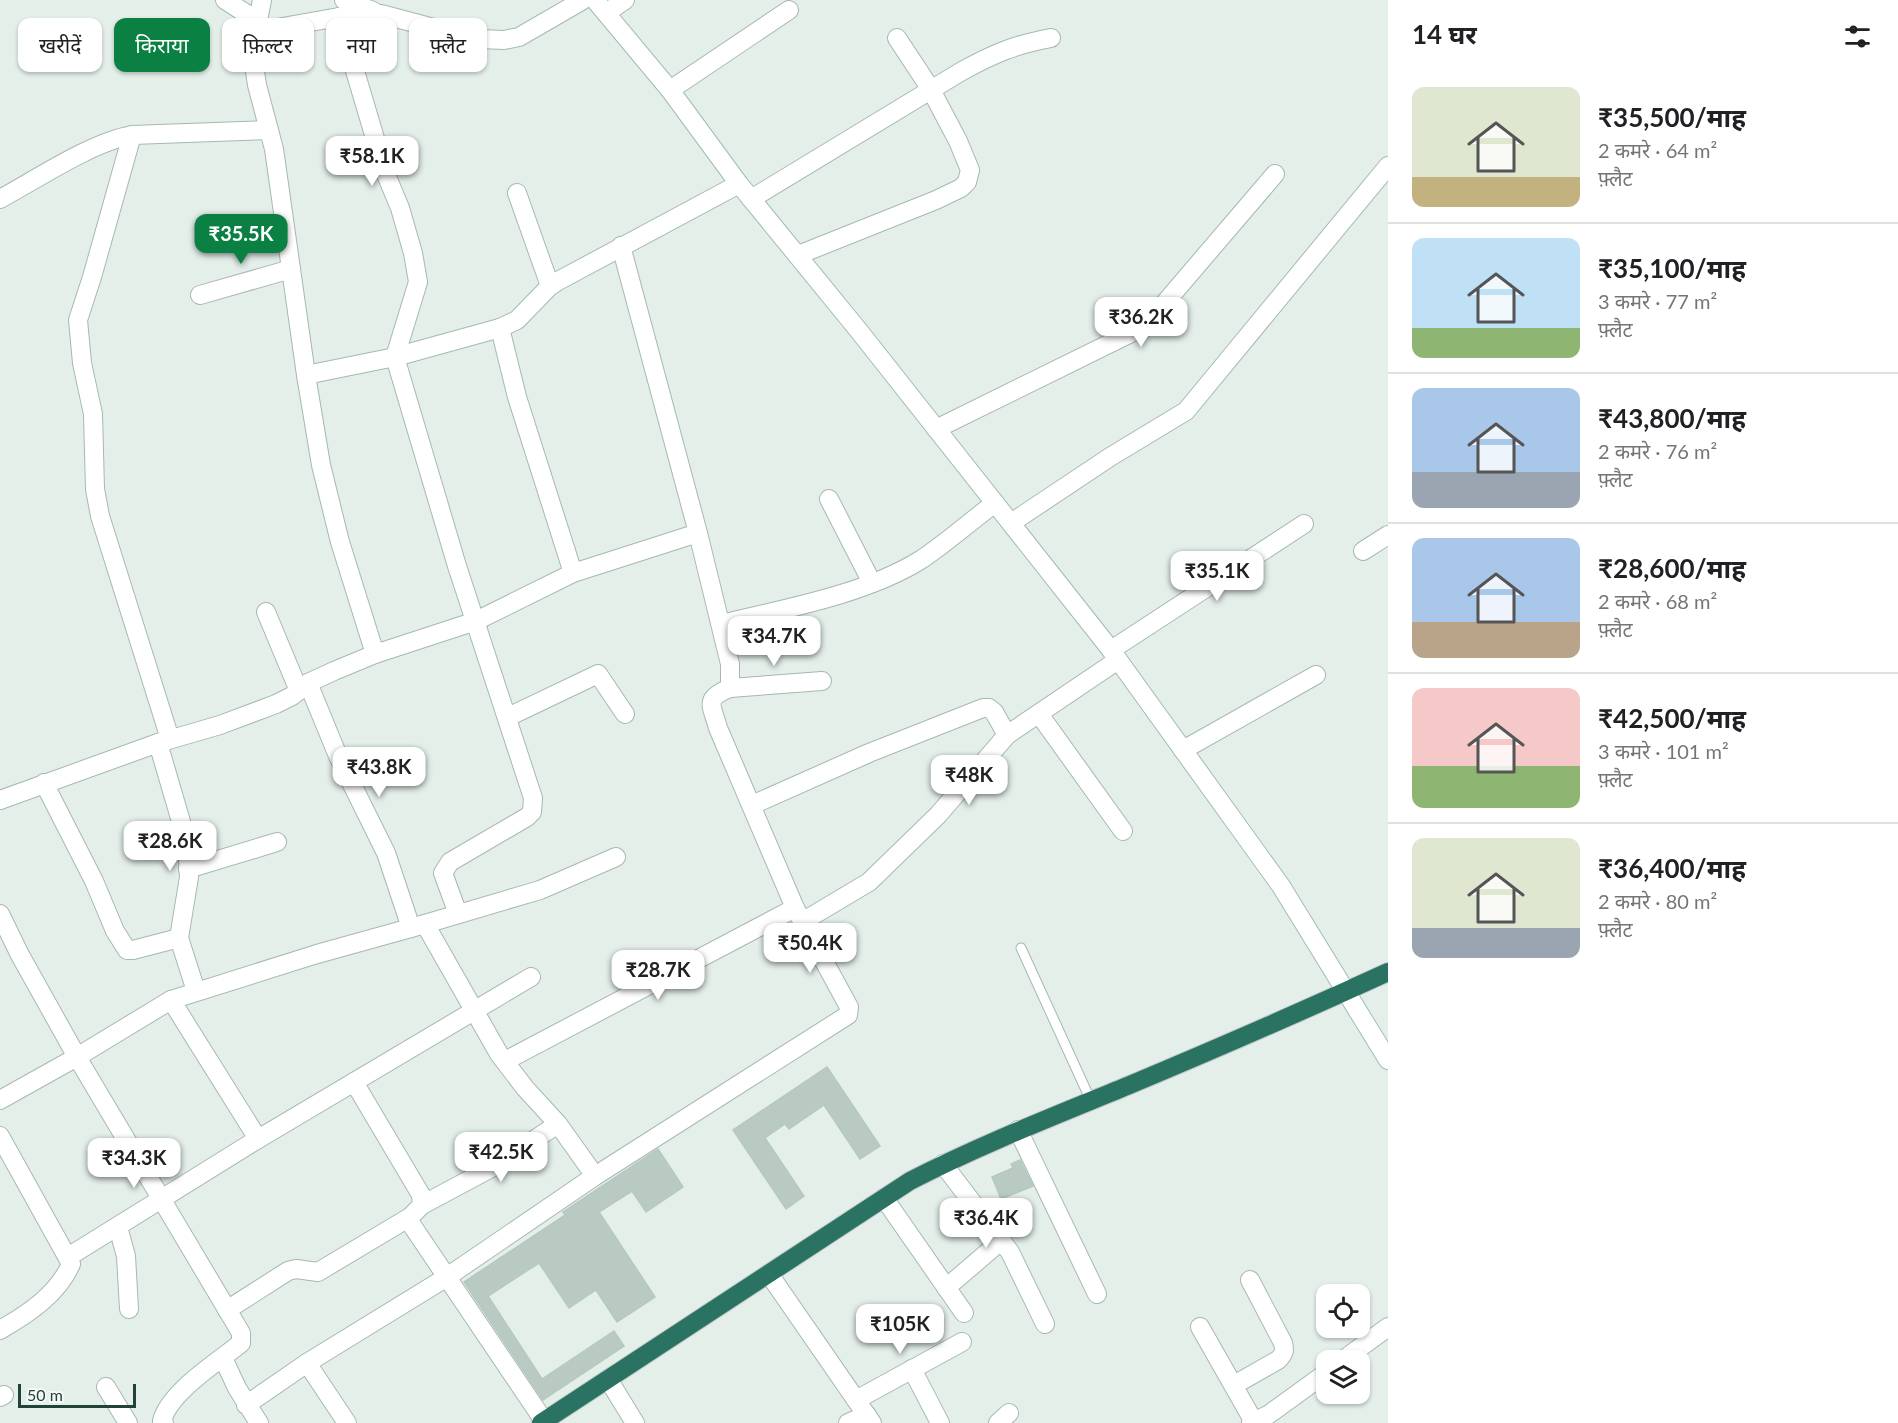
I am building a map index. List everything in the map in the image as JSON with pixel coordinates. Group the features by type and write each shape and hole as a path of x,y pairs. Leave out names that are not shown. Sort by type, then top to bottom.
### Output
{"highway":[{"path":"542,1422 910,1181 1018,1130 1224,1046 1388,972"}],"street":[{"path":"225,0 246,18"},
{"path":"258,18 262,0"},
{"path":"294,18 341,8 381,14 470,37 504,40 519,37 584,0"},
{"path":"625,0 600,6 670,90 739,184 798,255 1114,655 1281,886 1388,1060"},
{"path":"341,8 386,172 410,242 418,282 395,357 457,566 533,798 532,812 450,862 446,867 443,873 458,914"},
{"path":"670,90 789,10"},
{"path":"798,255 936,200 961,188 967,182 970,170 958,141 930,88 897,38"},
{"path":"751,199 930,88 995,53 1019,44 1051,38"},
{"path":"255,72 274,149 321,465 340,542 375,654"},
{"path":"0,199 108,142 132,135 269,130"},
{"path":"132,135 78,320 78,340 93,414 95,489 100,516 164,741 187,842 188,869 185,909 179,938 196,992"},
{"path":"1011,523 1110,457 1186,411 1388,166"},
{"path":"936,429 1129,334 1152,318 1275,174"},
{"path":"306,375 395,357 500,328 517,320 550,286 739,184"},
{"path":"517,193 550,286"},
{"path":"621,246 699,533 730,664 730,688"},
{"path":"200,296 291,270"},
{"path":"500,328 517,397 573,573"},
{"path":"828,499 872,584"},
{"path":"721,624 872,584 921,559 995,503"},
{"path":"505,1061 869,882 938,815 1006,735 1039,714 1114,655 1304,524"},
{"path":"0,800 164,741 220,725 276,704 304,687 375,654 476,621 573,573 699,533"},
{"path":"1363,551 1388,536"},
{"path":"266,612 386,853 418,926 475,1010 505,1061 525,1088 558,1124 595,1176"},
{"path":"508,717 598,674 625,714"},
{"path":"1183,750 1316,675"},
{"path":"246,1405 307,1363 447,1276 595,1176 848,1014 849,1007 799,915 718,728 712,707 712,699 716,694 730,688 822,681"},
{"path":"752,805 869,753 983,708 994,711 1006,735"},
{"path":"1039,714 1123,831"},
{"path":"44,783 127,950 179,938"},
{"path":"188,869 277,842"},
{"path":"0,1100 171,1000 317,954 540,890 616,857"},
{"path":"0,914 20,955 77,1057 241,1334 241,1343 183,1390 165,1412 162,1421 164,1423"},
{"path":"68,1257 258,1139 531,978"},
{"path":"171,1000 258,1139"},
{"path":"354,1082 421,1195 411,1224 542,1422"},
{"path":"227,1310 288,1271 296,1269 318,1272 416,1211 495,1166 558,1124"},
{"path":"1018,1130 1097,1294"},
{"path":"0,1136 70,1264 67,1273 51,1295 18,1320 0,1330"},
{"path":"943,1164 1011,1252 1045,1324"},
{"path":"884,1198 964,1313"},
{"path":"118,1227 126,1256 129,1309"},
{"path":"946,1288 1002,1240"},
{"path":"769,1274 865,1413"},
{"path":"1234,1385 1278,1360 1285,1350 1250,1280"},
{"path":"1200,1327 1234,1385 1252,1422 1268,1415 1316,1379"},
{"path":"1356,1350 1388,1328"},
{"path":"848,1423 865,1413 912,1369 962,1342"},
{"path":"223,1358 246,1405 259,1423"},
{"path":"307,1363 347,1423"},
{"path":"912,1369 940,1423"},
{"path":"608,1379 635,1423"},
{"path":"106,1387 128,1423"}],"lane":[{"path":"1021,948 1091,1101"}],"building":[{"path":"827,1067 880,1146 860,1159 824,1105 789,1129 785,1124 765,1138 804,1196 786,1209 733,1130"},
{"path":"658,1149 683,1187 646,1212 632,1191 599,1212 655,1297 617,1322 596,1290 569,1308 539,1263 488,1296 542,1379 614,1331 624,1346 543,1400 464,1282 565,1215 563,1212"},
{"path":"1020,1160 1033,1186 1001,1199 992,1177 1013,1168 1011,1164"}]}
